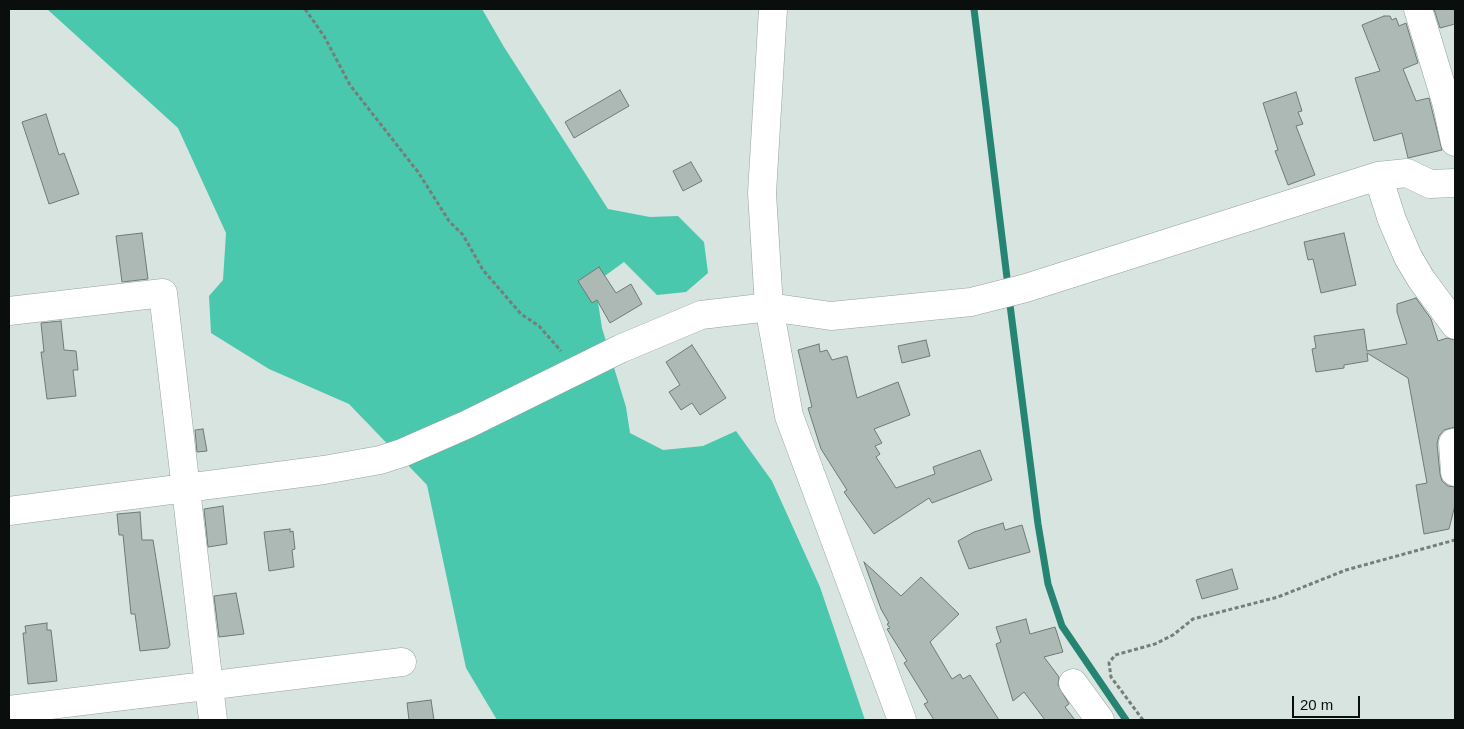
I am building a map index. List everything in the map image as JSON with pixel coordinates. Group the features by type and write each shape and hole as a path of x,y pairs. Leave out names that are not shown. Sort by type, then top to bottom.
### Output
{"street":[{"path":"773,9 762,193 769,308 789,416 902,720"},
{"path":"1418,9 1447,105 1455,142"},
{"path":"9,511 324,470 380,460 402,453 468,424 620,349 701,315 769,308 831,316 971,302 1026,288 1378,176 1407,173 1430,184 1455,183"},
{"path":"1378,176 1392,220 1408,257 1421,279 1455,325"},
{"path":"9,311 163,293 184,488 213,720"},
{"path":"1455,443 1453,443 1455,472"},
{"path":"9,710 402,662"},
{"path":"1073,683 1100,720"}],"path":[{"path":"305,9 324,36 350,85 418,172 448,221 463,235 483,270 521,314 538,326 577,370"},
{"path":"1143,720 1111,677 1109,663 1115,656 1155,644 1173,635 1193,619 1278,597 1346,570 1455,540"}],"green space":[{"path":"47,9 482,9 504,47 608,209 650,217 678,216 704,242 708,273 686,292 657,295 624,262 595,283 602,328 626,407 630,433 663,450 703,446 736,431 772,481 820,587 865,720 497,720 466,668 427,485 349,404 269,369 211,333 209,296 223,280 226,233 178,128"}],"building":[{"path":"1434,9 1455,9 1455,24 1440,28"},
{"path":"1384,16 1390,16 1392,20 1396,18 1399,26 1406,23 1418,63 1403,69 1416,101 1429,98 1442,150 1408,158 1402,133 1374,141 1355,78 1380,71 1362,25"},
{"path":"620,90 629,106 574,138 565,122"},
{"path":"1296,92 1302,111 1298,112 1303,124 1296,126 1315,175 1288,185 1275,151 1278,150 1263,103"},
{"path":"46,114 59,155 64,153 79,194 49,204 22,122"},
{"path":"691,162 702,181 683,191 673,171"},
{"path":"142,233 148,279 122,282 116,236"},
{"path":"1344,233 1356,285 1321,293 1313,259 1308,260 1304,242"},
{"path":"599,267 616,293 631,284 642,304 610,323 597,300 592,303 578,281"},
{"path":"1416,298 1431,319 1438,341 1447,338 1455,340 1455,427 1444,430 1439,436 1437,444 1442,481 1448,486 1455,487 1455,505 1449,529 1424,534 1416,485 1427,483 1408,378 1367,353 1368,361 1344,365 1344,368 1316,372 1312,349 1316,348 1314,336 1364,329 1367,351 1407,344 1397,312 1397,304"},
{"path":"61,321 64,350 76,351 78,370 73,370 76,396 47,399 41,352 44,352 41,323"},
{"path":"926,340 930,356 902,363 898,346"},
{"path":"819,344 820,352 827,350 832,360 847,356 857,398 898,382 910,415 874,429 882,443 875,446 880,454 876,457 896,488 935,474 933,467 980,450 992,480 932,503 929,498 874,534 844,492 847,490 821,449 808,408 812,407 798,350"},
{"path":"692,345 726,398 700,415 692,403 681,410 669,392 680,385 666,362"},
{"path":"203,429 207,451 197,452 195,430"},
{"path":"223,506 227,544 208,547 204,509"},
{"path":"140,512 142,540 153,540 170,645 168,648 140,651 135,614 131,614 123,535 119,535 117,514"},
{"path":"1003,523 1005,530 1022,525 1030,552 969,569 958,541 974,532"},
{"path":"290,529 290,532 293,531 295,549 292,550 294,567 269,571 264,532"},
{"path":"864,562 901,596 921,577 959,614 930,642 952,679 960,674 963,679 970,675 999,720 934,720 924,704 928,702 904,663 907,661 887,629 890,628 887,624 889,623 881,609"},
{"path":"1232,569 1238,589 1202,599 1196,580"},
{"path":"236,593 244,634 219,637 214,596"},
{"path":"1026,619 1030,634 1055,627 1063,652 1044,657 1059,677 1058,685 1069,704 1065,707 1075,720 1045,720 1024,692 1013,701 996,644 1001,642 996,627"},
{"path":"47,623 47,630 51,630 57,681 28,684 23,633 26,633 25,626"},
{"path":"431,700 434,720 409,720 407,703"}],"waterway":[{"path":"974,9 1008,286"},
{"path":"1009,297 1038,524 1048,584 1062,626 1126,720"}]}
